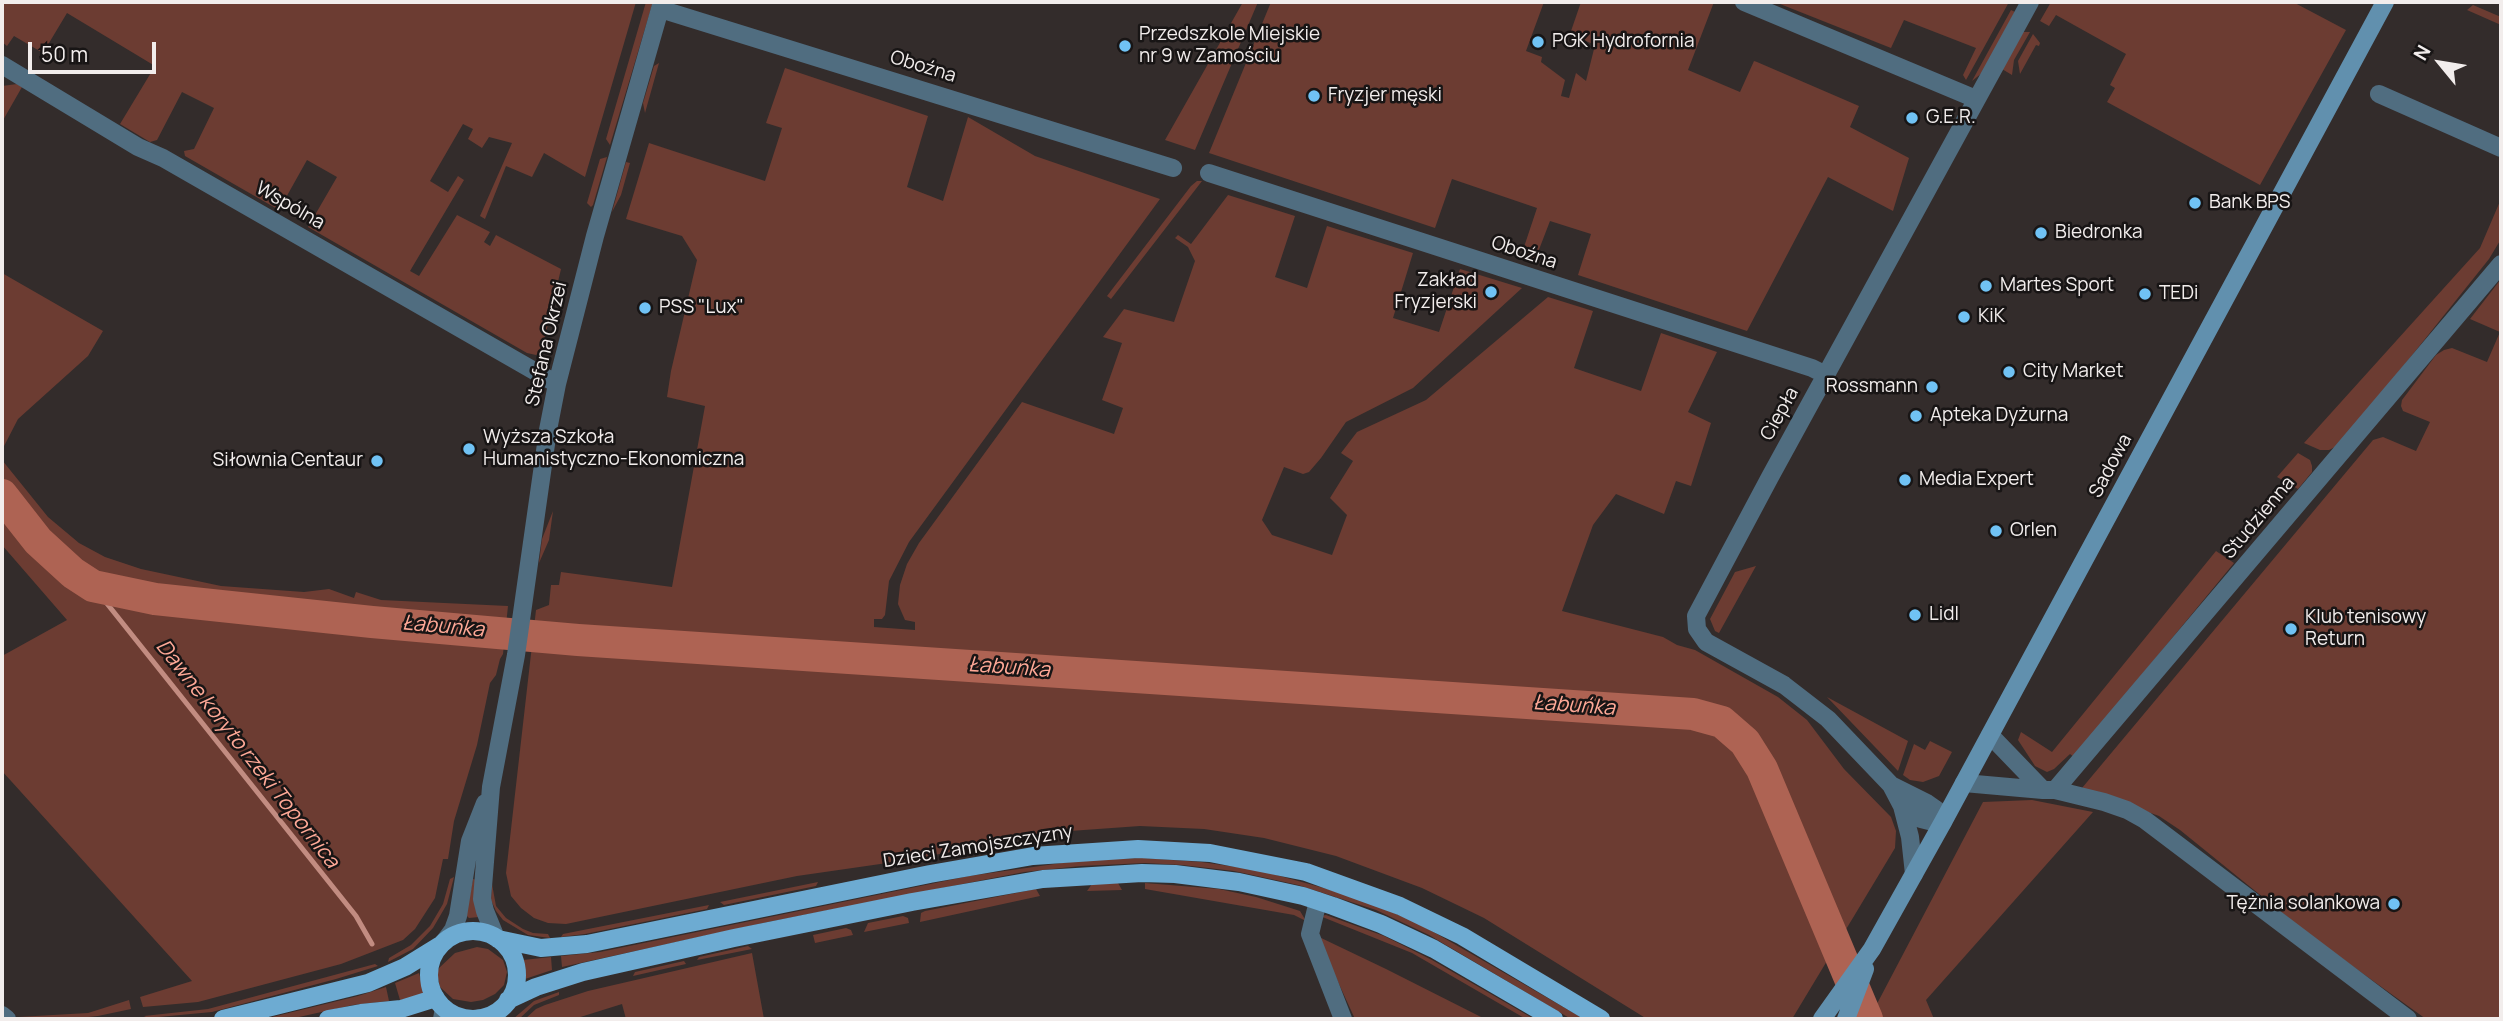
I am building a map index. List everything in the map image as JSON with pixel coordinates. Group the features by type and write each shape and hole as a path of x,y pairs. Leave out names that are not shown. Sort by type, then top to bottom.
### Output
{"main road":[{"name":"Sadowa","path":"1825,1014 1872,949 1943,822 2385,2"},
{"name":"Dzieci Zamojszczyzny","path":"497,939 541,948 568,947 999,861 1102,850 1186,851 1275,864 1337,881 1380,897 1462,936 1601,1019"},
{"path":"508,1000 536,987 583,972 887,907 1043,879 1108,874 1175,874 1239,882 1318,901 1381,924 1434,949 1554,1019"},
{"path":"223,1019 368,983 405,967 459,933 469,931 479,931 497,939 515,962 516,982 508,1000 501,1009 480,1019 461,1017 441,1009 401,1009 328,1019"},
{"path":"441,1009 429,976 435,953 443,943"},
{"name":"Sadowa","path":"1846,1019 1872,949"}],"street":[{"path":"1744,2 1976,99"},
{"name":"Ciepła","path":"1914,874 1910,837 1902,806 1891,785 1828,719 1804,699 1706,642 1696,625 1696,617 2030,2"},
{"name":"Oboźna","path":"661,5 1173,168"},
{"name":"Stefana Okrzei","path":"497,939 482,898 491,787 516,655 557,384 595,236 661,5"},
{"name":"Wspólna","path":"2,65 138,147 163,158 557,384"},
{"path":"2379,94 2501,148"},
{"name":"Oboźna","path":"1209,173 1826,375"},
{"name":"Studzienna","path":"2049,790 2501,264"},
{"path":"1990,735 2049,790"},
{"path":"1964,783 2049,790 2127,810 2145,820 2408,1019"},
{"name":"Ciepła","path":"1891,785 1937,810 1943,822"},
{"name":"Stefana Okrzei","path":"443,943 453,930 458,916 470,841 491,787"},
{"path":"1902,806 1921,819 1943,822"},
{"path":"1318,901 1310,934 1343,1019"},
{"path":"2,1015 7,1019"}],"shaded area":[{"path":"2,2 636,2 585,177 544,153 532,177 506,166 485,219 480,216 512,143 489,137 482,148 468,139 473,129 463,124 430,181 448,192 458,176 464,180 410,271 419,276 457,215 490,232 484,242 490,246 496,235 561,269 542,350 536,355 527,353 308,227 337,177 307,160 279,210 185,156 184,151 194,149 214,108 182,92 157,140 150,142 120,124 155,66 67,13 43,53 14,36 7,46 2,42"},
{"path":"646,2 653,2 610,145 606,139"},
{"path":"1243,2 1258,2 1195,150 1165,140"},
{"path":"1271,2 1544,2 1526,51 1542,57 1541,62 1565,80 1561,96 1569,98 1576,73 1586,81 1595,45 1570,34 1581,2 1714,2 1688,70 1740,92 1754,61 1757,62 1859,106 1850,127 1909,158 1893,211 1828,177 1747,331 1578,275 1591,234 1550,221 1535,260 1521,256 1537,208 1452,179 1435,228 1209,153"},
{"path":"1775,2 2009,2 1966,80 1963,75 1976,48 1904,20 1891,48"},
{"path":"2051,2 2293,2 2346,30 2260,185 2107,102 2115,88 2110,85 2126,54 2056,15 2049,26 2040,21"},
{"path":"2473,5 2501,17 2501,25 2467,10"},
{"path":"2011,10 2015,12 1982,73 1972,81"},
{"path":"2023,32 2030,32 2014,60 2012,75 2002,69"},
{"path":"2033,34 2040,43 2039,46 2036,45 2020,74 2018,61"},
{"path":"659,63 645,113 643,103 654,66"},
{"path":"785,68 928,116 907,187 943,201 968,117 1035,156 1160,199 909,542 889,581 885,615 882,619 874,619 874,627 915,630 915,622 905,620 898,604 900,585 907,564 919,543 1022,402 1114,434 1123,408 1102,400 1122,343 1103,337 1124,309 1174,322 1195,261 1188,247 1175,238 1178,235 1191,244 1228,195 1295,216 1275,277 1307,288 1327,226 1413,253 1393,318 1439,332 1460,269 1522,288 1413,388 1346,422 1309,472 1303,474 1284,467 1262,520 1272,535 1332,555 1347,515 1330,498 1353,461 1341,453 1357,432 1426,400 1548,297 1593,311 1574,368 1641,391 1661,333 1717,352 1688,412 1711,423 1691,486 1676,481 1664,514 1616,494 1593,525 1562,611 1663,637 1677,645 1695,650 1778,697 1807,720 1844,769 1891,817 1896,831 1895,848 1792,1019 1647,1019 1484,918 1422,888 1336,856 1264,838 1204,829 1140,826 1042,833 915,859 797,876 566,924 548,923 534,918 521,908 511,896 506,873 536,610 549,605 551,585 559,585 561,572 672,587 705,406 667,397 697,260 682,236 626,219 649,143 765,181 782,128 766,123"},
{"path":"17,84 22,87 2,122 2,86"},
{"path":"607,157 591,207 587,203 600,159"},
{"path":"626,162 630,163 621,195 612,212"},
{"path":"1202,181 1111,299 1107,296 1191,186"},
{"path":"2501,199 2501,239 2489,259 2369,409 2335,447 2320,450 2304,443 2480,248"},
{"path":"2,273 103,331 88,356 18,419 2,450"},
{"path":"2501,279 2501,1019 2426,1019 2312,937 2180,830 2159,816 2082,788 2373,440 2383,437 2416,451 2430,422 2403,411 2402,400 2436,355 2444,350 2452,348 2487,362 2500,332 2470,319"},
{"path":"2298,453 2310,460 2312,472 2298,489 2277,477"},
{"path":"2,460 48,517 79,543 105,557 141,569 221,586 304,592 329,589 354,598 356,592 381,600 508,606 503,654 496,675 490,683 477,745 454,821 448,859 443,859 435,898 415,929 403,940 341,964 198,1002 143,1007 140,997 192,981 2,771 2,656 67,620 2,545"},
{"path":"553,511 549,540 539,563 542,539"},
{"path":"2216,551 2234,563 2074,757 2070,754 2047,772 2035,766 2018,740 2021,732 2052,752"},
{"path":"1756,566 1719,633 1715,631 1710,619 1735,572"},
{"path":"1827,697 1908,741 1898,771"},
{"path":"1930,741 1952,752 1939,776 1923,782 1910,780 1903,775 1914,744 1925,750"},
{"path":"2032,800 2093,812 1926,1000 1934,1019 1869,1019 1983,802"},
{"path":"1143,858 1258,870 1353,896 1418,923 1584,1019 1571,1019 1429,935 1376,910 1298,885 1234,871 1145,863 1024,872 768,922 562,967 561,956 600,952 969,876 1083,860"},
{"path":"454,877 447,904 433,928 413,949 388,962 389,958 411,945 430,926 443,904 450,879"},
{"path":"473,879 478,880 479,917 469,918 466,915"},
{"path":"818,882 816,886 724,905 720,902"},
{"path":"1118,883 1122,890 1087,891 1092,884"},
{"path":"1145,883 1219,889 1256,897 1300,911 1306,921 1294,915 1145,889"},
{"path":"492,884 496,906 506,918 523,929 548,934 550,938 528,935 503,920 491,900"},
{"path":"1036,889 1040,896 920,922 921,913 925,911"},
{"path":"709,905 707,909 561,937 563,934"},
{"path":"1326,915 1384,936 1432,960 1534,1019 1526,1019 1412,953 1320,916"},
{"path":"903,916 908,918 909,923 864,932 868,923"},
{"path":"846,928 851,930 853,935 815,943 813,935"},
{"path":"1317,936 1386,969 1485,1019 1355,1019"},
{"path":"748,946 752,949 697,960 699,957"},
{"path":"477,947 488,949 503,960 507,972 504,985 483,1000 471,1002 453,999 440,987 437,974 439,968 455,953"},
{"path":"752,953 764,1019 626,1019 622,1004 574,1019 525,1019 545,1005 588,991"},
{"path":"551,957 552,970 525,979 523,960"},
{"path":"684,961 686,964 633,976 635,972"},
{"path":"375,964 378,966 212,1012 148,1018 144,1016 208,1009"},
{"path":"419,973 425,996 400,1000 395,983"},
{"path":"386,987 389,1001 353,1005 290,1019 264,1019 358,996"},
{"path":"559,992 559,995 534,1005 519,1019 513,1019 534,1001"},
{"path":"129,1000 131,1009 98,1016 70,1019 18,1017 88,1013"}],"waterway":[{"name":"Łabuńka","path":"2,495 38,541 73,573 93,586 155,599 578,640 1693,714 1722,722 1745,742 1762,769 1867,1019"},
{"name":"Dawne koryto rzeki Topornica","path":"93,586 356,916 372,944"}],"place":[{"name":"PGK Hydrofornia","path":"1538,42"},
{"name":"Przedszkole Miejskie nr 9 w Zamościu","path":"1125,46"},
{"name":"Fryzjer męski","path":"1314,96"},
{"name":"G.E.R.","path":"1912,118"},
{"name":"Bank BPS","path":"2195,203"},
{"name":"Biedronka","path":"2041,233"},
{"name":"Martes Sport","path":"1986,286"},
{"name":"Zakład Fryzjerski","path":"1491,292"},
{"name":"TEDi","path":"2145,294"},
{"name":"PSS \"Lux\"","path":"645,308"},
{"name":"KiK","path":"1964,317"},
{"name":"City Market","path":"2009,372"},
{"name":"Rossmann","path":"1932,387"},
{"name":"Apteka Dyżurna","path":"1916,416"},
{"name":"Wyższa Szkoła Humanistyczno-Ekonomiczna","path":"469,449"},
{"name":"Siłownia Centaur","path":"377,461"},
{"name":"Media Expert","path":"1905,480"},
{"name":"Orlen","path":"1996,531"},
{"name":"Lidl","path":"1915,615"},
{"name":"Klub tenisowy Return","path":"2291,629"},
{"name":"Tężnia solankowa","path":"2394,904"}]}
